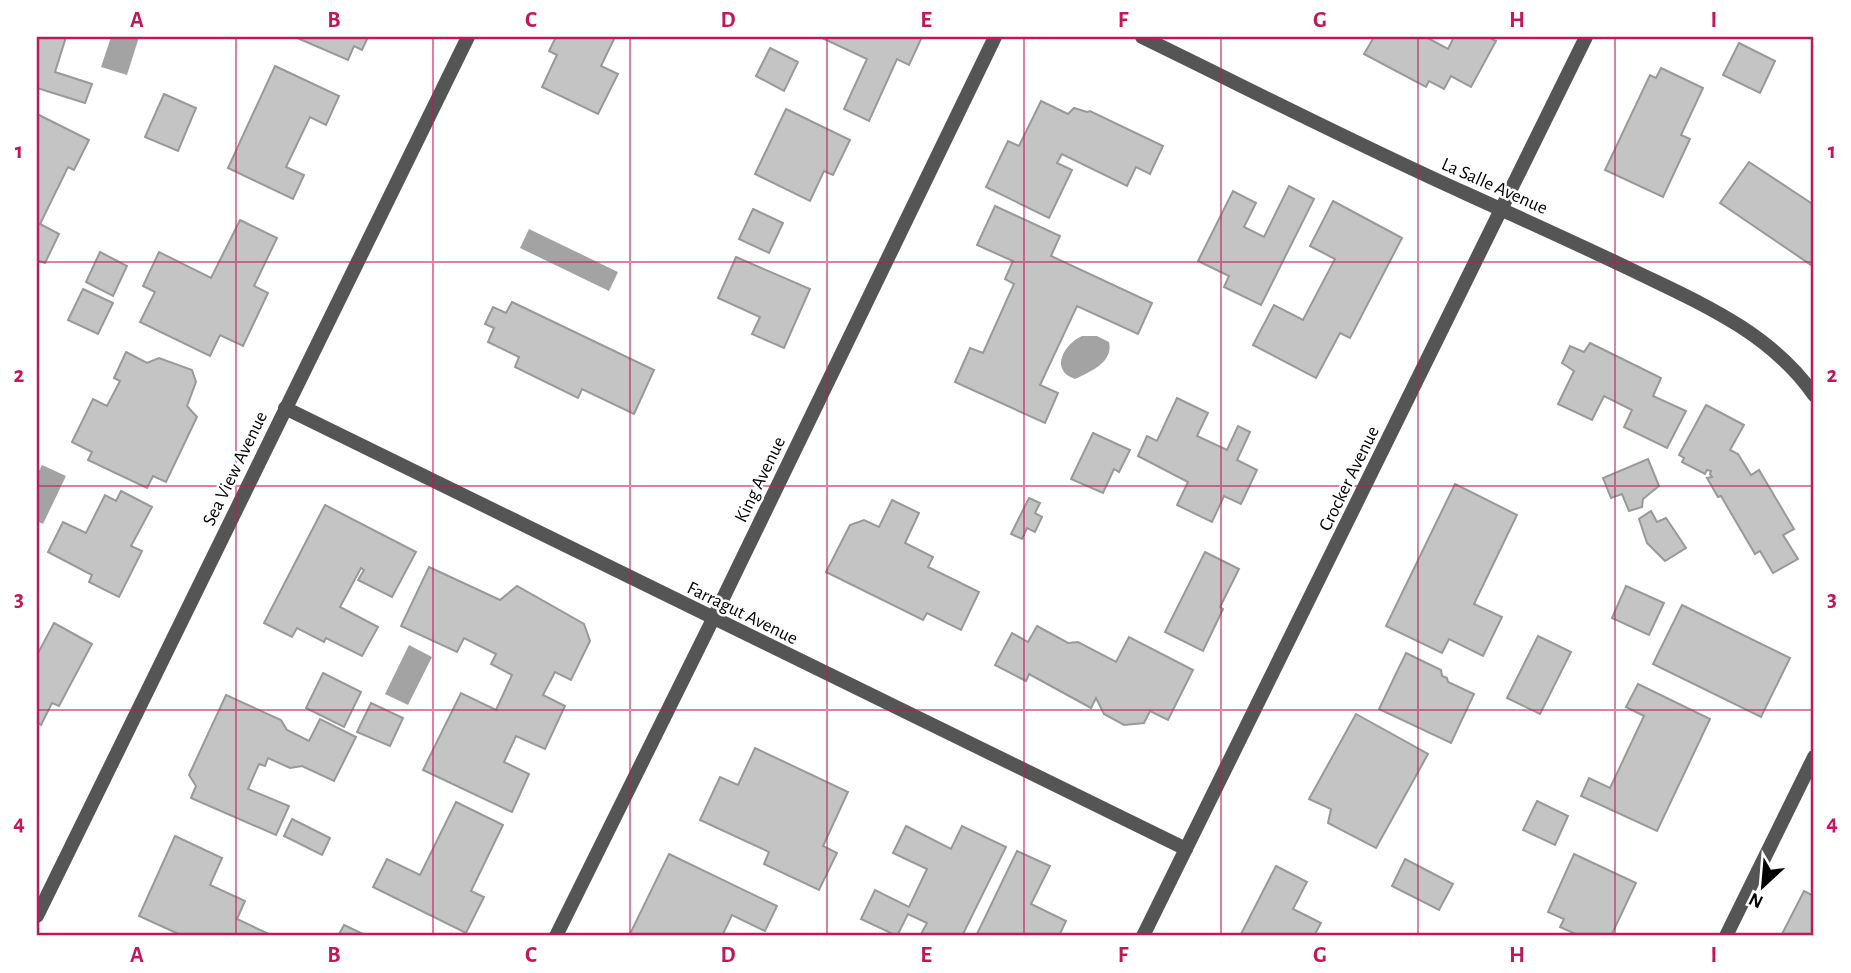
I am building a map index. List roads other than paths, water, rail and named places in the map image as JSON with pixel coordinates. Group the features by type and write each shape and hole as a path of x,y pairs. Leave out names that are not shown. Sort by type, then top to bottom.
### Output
{"street":[{"name":"Sea View Avenue","path":"37,916 468,37"},
{"name":"King Avenue","path":"556,936 995,37"},
{"name":"La Salle Avenue","path":"1142,37 1709,307 1763,341 1799,374 1814,395"},
{"name":"Crocker Avenue","path":"1143,936 1586,37"},
{"name":"Farragut Avenue","path":"285,408 1186,849"},
{"path":"1726,936 1814,757"}]}
